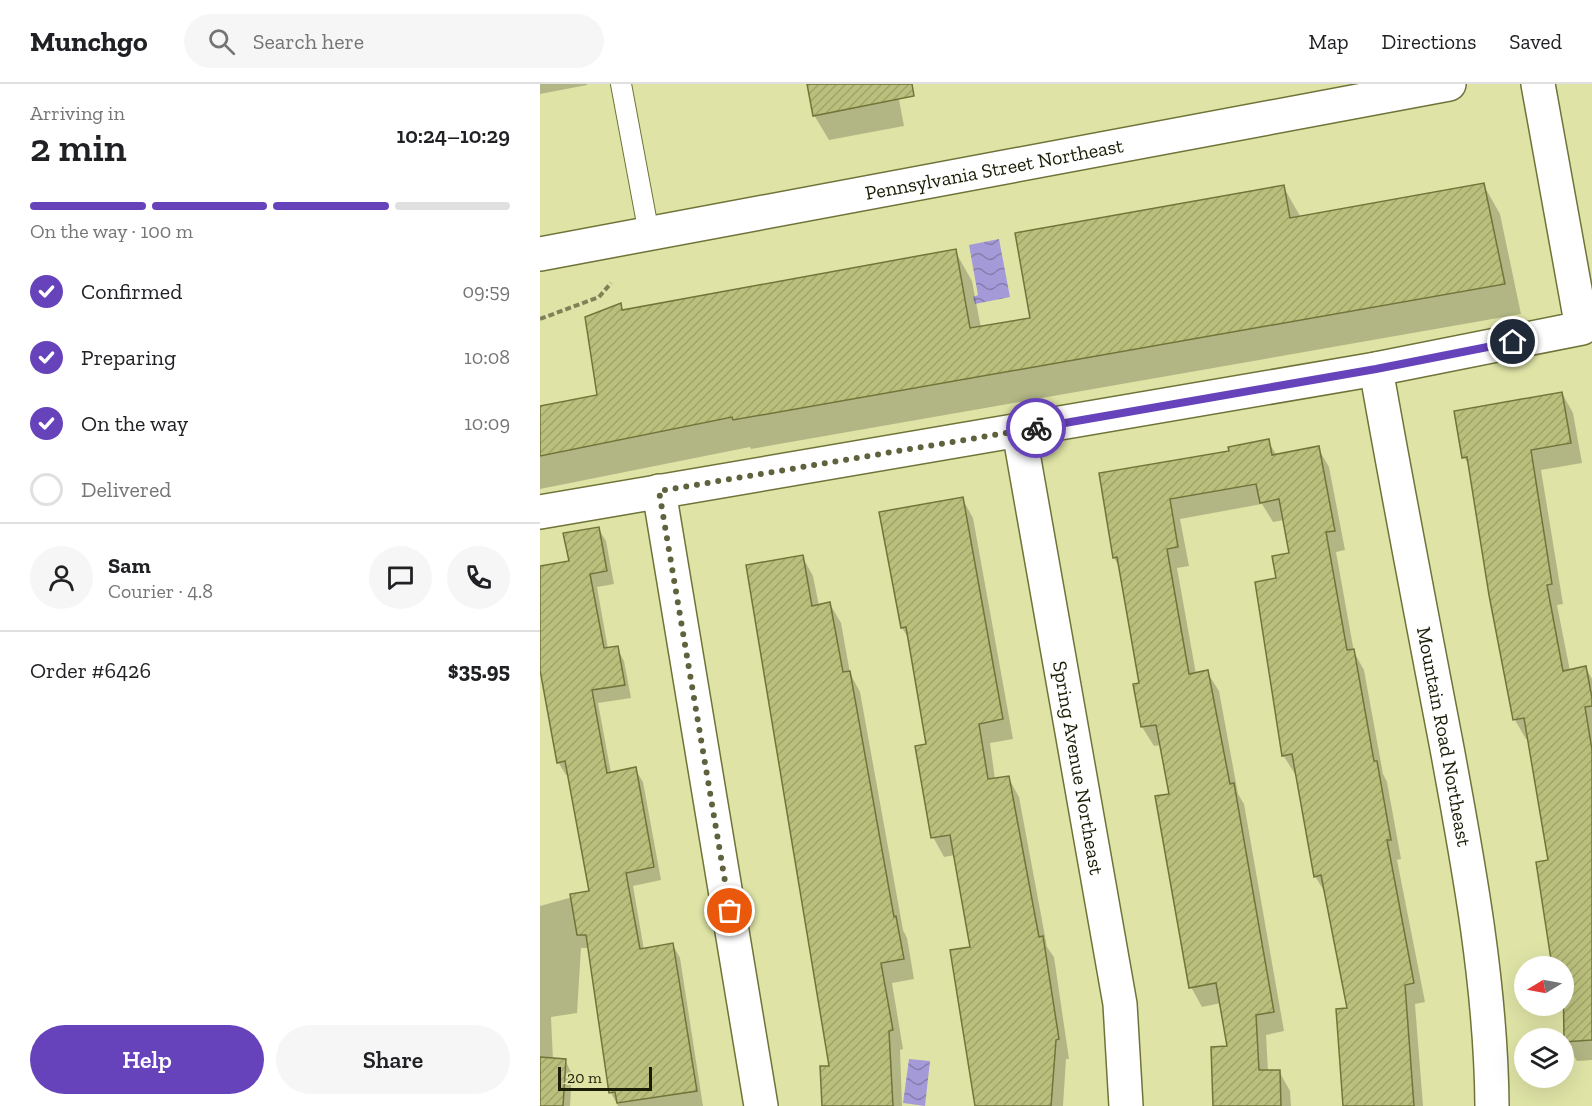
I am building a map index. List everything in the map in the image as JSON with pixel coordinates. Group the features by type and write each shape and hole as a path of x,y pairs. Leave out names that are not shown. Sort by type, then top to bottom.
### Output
{"street":[{"name":"Pennsylvania Street Northeast","path":"540,254 1449,84"},
{"path":"540,512 1376,369 1587,327 1538,84"},
{"name":"Mountain Road Northeast","path":"1376,369 1458,806 1479,936 1489,1023 1492,1106"},
{"name":"Spring Avenue Northeast","path":"1018,431 1120,1004 1126,1106"},
{"path":"659,491 761,1106"}],"lane":[{"path":"621,84 649,234"}],"path":[{"path":"540,319 599,297 611,284"}],"water":[{"path":"999,239 1010,297 975,304 973,297 978,295 969,245"},
{"path":"909,1059 930,1061 925,1106 903,1103"}],"building":[{"path":"807,84 912,84 914,96 813,116"},
{"path":"1484,183 1505,284 733,420 732,417 540,456 540,406 597,395 585,317 621,303 622,310 956,249 970,328 1030,318 1015,233 1284,185 1290,218"},
{"path":"1562,392 1571,443 1531,450 1552,584 1547,585 1563,671 1586,666 1592,698 1592,706 1585,707 1592,750 1592,1040 1574,1041 1574,1028 1564,1028 1564,1016 1574,1016 1574,956 1550,956 1536,862 1548,860 1524,718 1513,720 1489,595 1467,457 1462,458 1454,411"},
{"path":"1269,439 1272,455 1319,446 1335,531 1326,532 1347,650 1354,649 1374,761 1377,761 1391,840 1387,840 1414,983 1405,985 1414,1106 1343,1106 1336,1009 1347,1008 1321,875 1314,877 1292,754 1282,756 1255,582 1276,578 1272,556 1289,553 1279,499 1260,503 1256,484 1170,499 1178,547 1167,549 1189,674 1208,670 1230,784 1234,783 1274,1012 1256,1015 1259,1070 1280,1070 1281,1106 1213,1106 1211,1047 1227,1046 1216,983 1189,988 1155,796 1169,794 1156,725 1141,727 1133,684 1139,683 1117,557 1113,558 1099,473 1229,451 1228,447"},
{"path":"963,497 1003,719 979,724 988,779 1009,776 1039,937 1043,936 1059,1039 1056,1040 1051,1106 975,1106 950,950 970,947 950,835 931,838 915,746 926,744 906,627 901,628 879,512"},
{"path":"599,527 607,571 590,574 604,648 618,646 625,685 592,690 607,773 636,767 654,867 626,873 640,949 673,943 697,1091 617,1103 615,1092 609,1093 586,935 577,935 570,894 589,891 565,761 557,763 540,670 540,566 569,561 563,533"},
{"path":"803,555 812,606 830,602 843,672 850,671 894,917 896,916 904,959 881,963 893,1030 889,1031 893,1106 822,1106 820,1066 829,1066 746,565"},
{"path":"540,1057 566,1059 563,1106 540,1106"}],"way so far":[{"path":"730,911 659,491 1036,428"}],"route":[{"path":"1036,428 1376,369 1513,342"}]}
